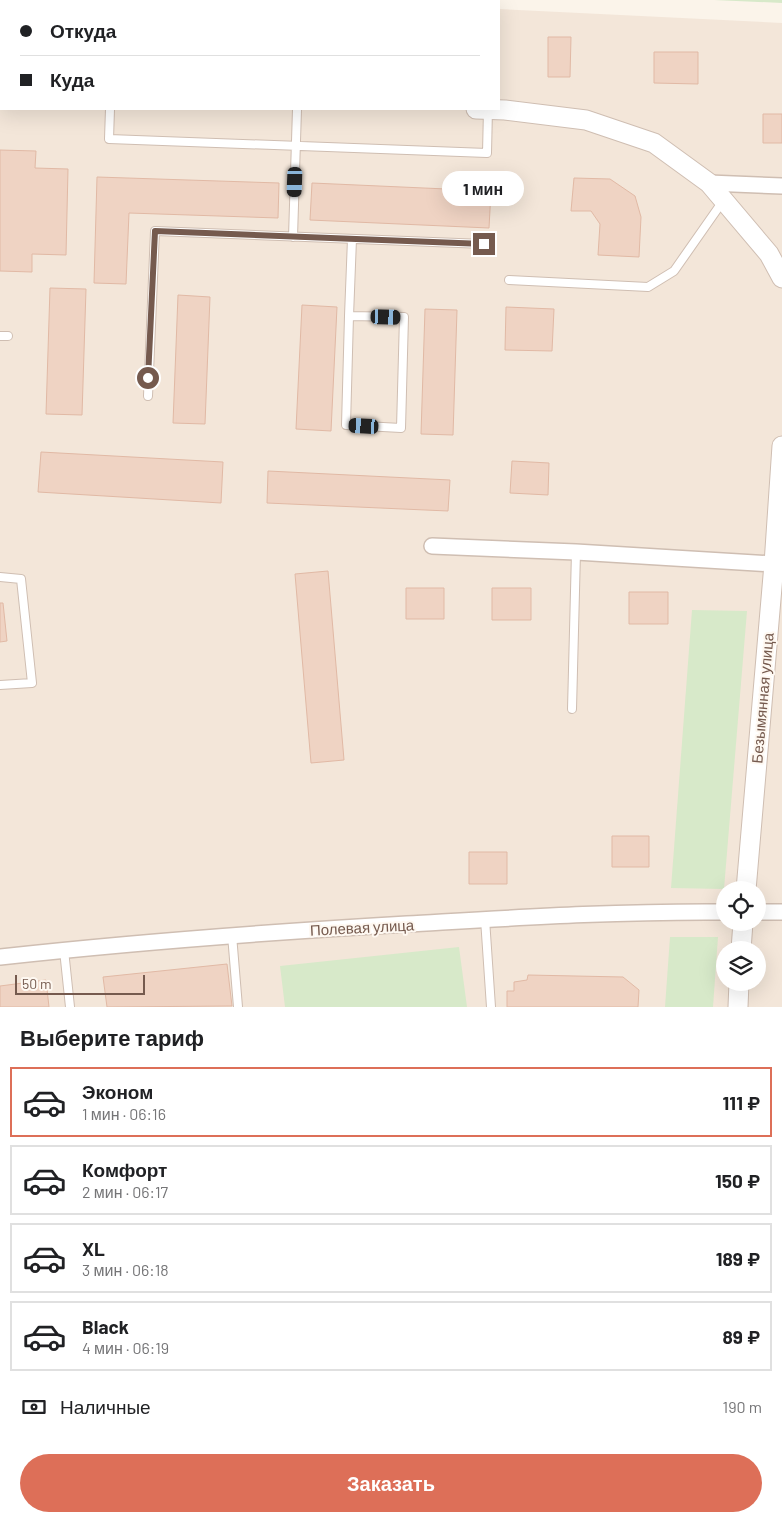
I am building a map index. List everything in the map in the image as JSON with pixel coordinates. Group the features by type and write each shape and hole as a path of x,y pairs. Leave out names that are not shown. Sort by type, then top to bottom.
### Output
{"street":[{"path":"497,110 586,120 654,143 710,183 769,254 782,278"},
{"path":"710,183 782,186"},
{"name":"Безымянная улица","path":"747,881 776,570 782,446"},
{"path":"432,546 576,552 776,570"},
{"name":"Полевая улица","path":"0,957 232,935 485,919 716,912"},
{"path":"766,912 782,912"},
{"path":"738,1007 739,991"}],"lane":[{"path":"110,110 109,138 487,153 488,110"},
{"path":"292,237 297,110"},
{"path":"509,280 648,287 674,270 724,199"},
{"path":"148,396 155,231 484,244"},
{"path":"349,316 404,317 401,428 346,425 349,316 352,239"},
{"path":"572,709 576,552"},
{"path":"0,576 21,579 32,683 0,684"},
{"path":"485,919 491,1007"},
{"path":"232,935 238,1007"},
{"path":"64,950 70,1007"}],"shaded area":[{"path":"500,9 782,23 782,1007 0,1007 0,110 500,110"}],"green space":[{"path":"714,0 782,0 782,3"},
{"path":"692,610 747,611 725,881 716,881 716,889 671,888"},
{"path":"670,937 718,937 718,941 716,941 713,1007 665,1007"},
{"path":"459,947 467,1007 285,1007 280,966"}],"building":[{"path":"548,37 571,37 570,77 548,77"},
{"path":"654,52 698,52 698,84 654,83"},
{"path":"763,114 782,114 782,143 763,143"},
{"path":"0,150 36,151 35,168 68,169 66,255 32,254 32,272 0,271"},
{"path":"97,177 279,183 278,218 129,213 126,284 94,283"},
{"path":"574,178 610,179 635,196 641,217 639,257 598,255 600,224 591,211 571,211"},
{"path":"312,183 491,191 489,228 310,220"},
{"path":"50,288 86,289 82,415 46,414"},
{"path":"178,295 210,297 205,424 173,423"},
{"path":"302,305 337,307 331,431 296,429"},
{"path":"506,307 554,309 552,351 505,350"},
{"path":"425,309 457,310 453,435 421,434"},
{"path":"41,452 223,462 221,503 38,492"},
{"path":"512,461 549,463 548,495 510,493"},
{"path":"268,471 450,480 448,511 267,503"},
{"path":"328,571 344,760 311,763 295,574"},
{"path":"406,588 444,588 444,619 406,619"},
{"path":"492,588 531,588 531,620 492,620"},
{"path":"629,592 668,592 668,624 629,624"},
{"path":"0,603 3,603 7,641 0,642"},
{"path":"612,836 649,836 649,867 612,867"},
{"path":"469,852 507,852 507,884 469,884"},
{"path":"227,964 232,1006 107,1007 103,977"},
{"path":"528,975 623,977 639,990 638,1007 507,1007 507,991 514,991 514,982 527,980"},
{"path":"46,980 49,1007 0,1007 0,986"}],"route":[{"path":"148,378 155,231 484,244"}]}
